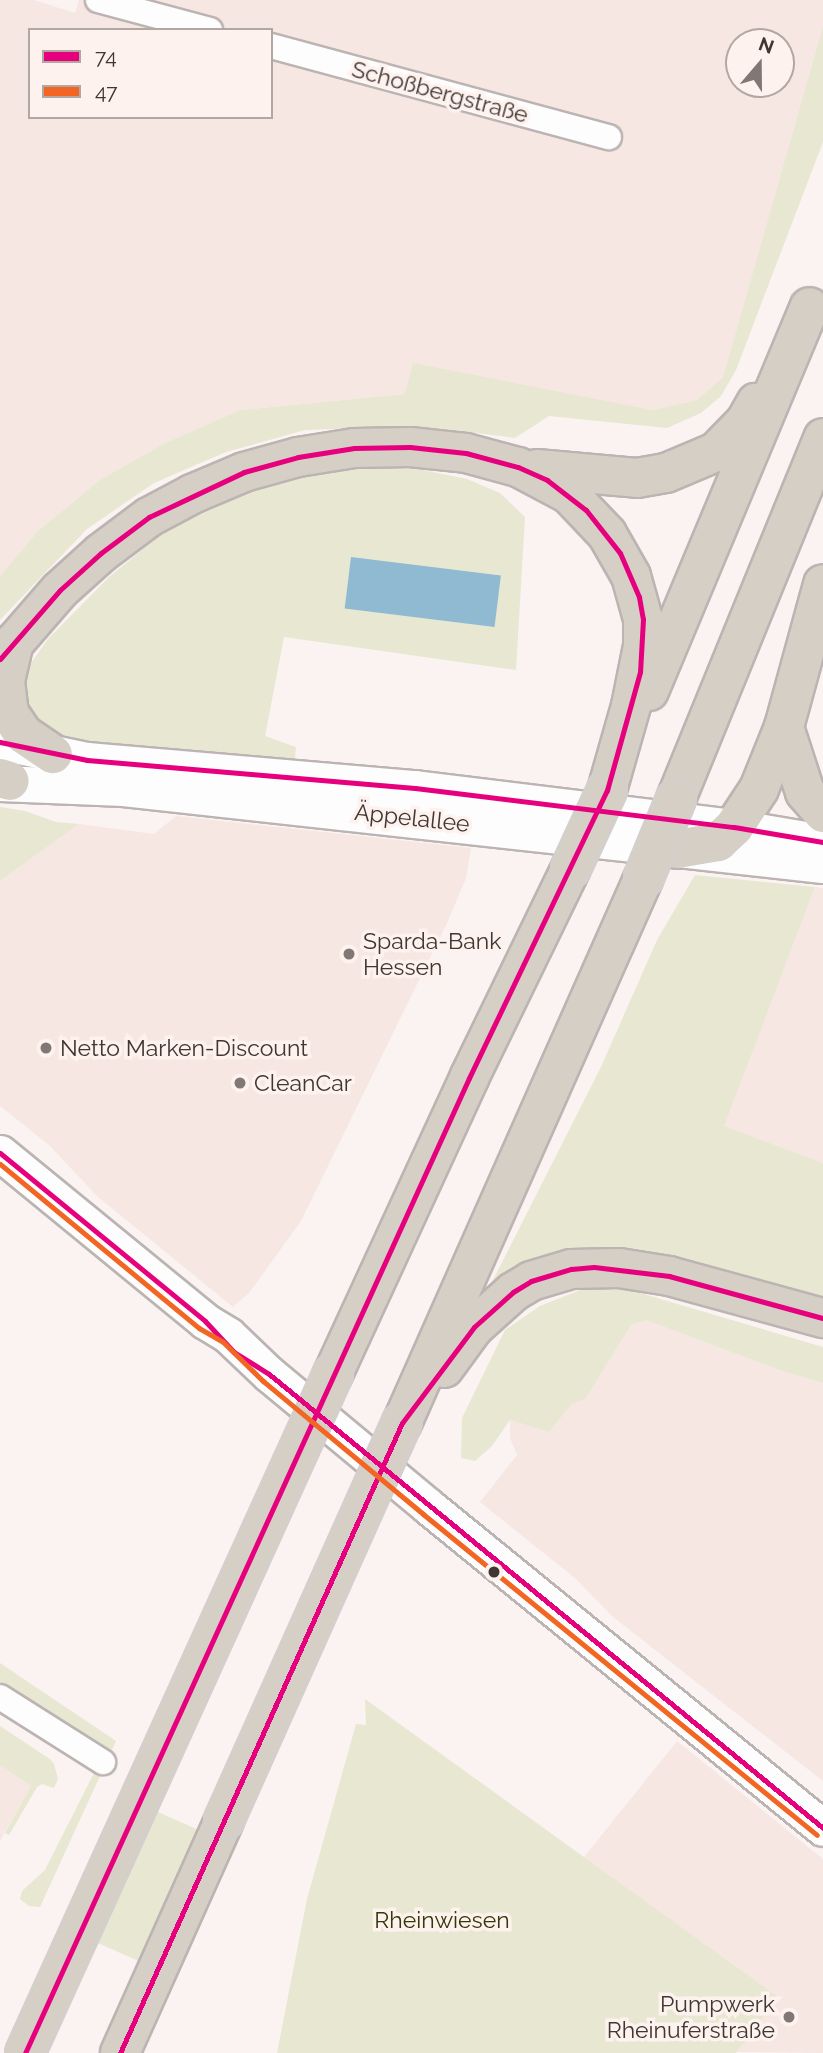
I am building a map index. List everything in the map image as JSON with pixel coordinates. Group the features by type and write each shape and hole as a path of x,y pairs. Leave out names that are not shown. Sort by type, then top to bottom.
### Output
{"highway":[{"path":"518,467 636,478 666,474 716,452 746,421 817,295"},
{"path":"25,2053 469,1078 607,790 817,295"},
{"path":"120,2053 644,877 823,438"},
{"path":"53,754 23,734 9,713 5,681 7,651 60,590 124,534 170,505 244,472 298,457 365,448 410,447 466,453 518,467 547,480 586,510 620,553 639,597 643,619 640,672 607,790"},
{"path":"677,849 718,842 734,827 769,769 784,727 823,584"},
{"path":"784,727 805,792 823,813"},
{"path":"402,1423 474,1327 513,1292 551,1273 594,1267 640,1270 823,1318"}],"main road":[{"name":"Äppelallee","path":"0,743 53,754 184,771 363,782 734,827 823,842"},
{"name":"Äppelallee","path":"3,781 150,790 823,866"},
{"path":"0,1153 205,1321 228,1335 269,1374 823,1828"}],"street":[{"path":"98,0 203,28"},
{"name":"Schoßbergstraße","path":"273,48 609,136"},
{"path":"0,1697 103,1762"}],"shaded area":[{"path":"0,0 34,0 75,13 79,0 823,0 823,26 723,377 697,400 652,410 581,398 405,394 240,410 163,444 100,480 38,531 0,576"},
{"path":"176,816 471,848 466,878 448,921 301,1221 249,1293 233,1307 98,1197 49,1145 0,1106 0,881 79,824 154,834"},
{"path":"815,887 823,888 823,1163 723,1126"},
{"path":"646,1320 779,1370 823,1383 823,1781 613,1617 575,1578 480,1502 517,1455 510,1438 510,1420 549,1432 571,1405 586,1398 631,1325"},
{"path":"677,1741 823,1859 823,2053 737,2052 777,1998 584,1857"},
{"path":"0,1765 31,1786 0,1841"}],"green space":[{"path":"823,26 823,142 736,370 721,396 701,413 667,428 549,416 515,438 445,429 380,427 305,430 226,452 154,483 87,529 0,620 0,576 38,531 100,480 163,444 240,410 405,394 413,363 652,410 697,400 723,377"},
{"path":"376,466 417,469 467,479 500,493 525,517 516,670 284,637 265,736 296,747 295,758 216,758 68,744 20,709 26,670 48,639 109,577 158,537 229,496 324,470"},
{"path":"0,807 25,811 56,822 79,824 0,881"},
{"path":"695,875 815,887 724,1126 823,1163 823,1297 642,1251 597,1248 560,1253 488,1290 601,1067 657,940"},
{"path":"593,1285 623,1288 823,1347 823,1383 779,1370 646,1320 631,1325 586,1398 571,1405 549,1432 510,1420 492,1446 475,1461 461,1458 462,1418 505,1330 540,1306"},
{"path":"0,1663 116,1741 40,1907 29,1906 20,1899 22,1891 45,1870 105,1751 0,1682"},
{"name":"Rheinwiesen","path":"365,1699 778,1997 736,2053 277,2053 307,1899 356,1724 366,1725"},
{"path":"0,1726 50,1759 58,1779 54,1788 42,1784 37,1787 9,1835 5,1833 31,1786 0,1765"},
{"path":"122,1796 229,1844 170,1975 63,1928"}],"water":[{"path":"351,557 501,575 495,627 345,609"}],"transit line":[{"name":"74","path":"0,659 60,590 101,553 149,517 244,472 298,457 354,448 410,447 466,453 518,467 547,480 586,510 620,553 639,597 643,619 640,672 607,790 469,1078 25,2053"},
{"name":"74","path":"0,742 87,760 415,788 734,827 823,842"},
{"name":"74","path":"0,1153 205,1321 234,1352 269,1374 823,1828"},
{"name":"47","path":"0,1164 199,1328 223,1342 263,1381 423,1514 817,1835"},
{"name":"74","path":"120,2053 402,1423 474,1327 513,1292 531,1281 571,1269 594,1267 669,1276 823,1318"}],"place":[{"name":"Sparda-Bank Hessen","path":"349,954"},
{"name":"Netto Marken-Discount","path":"46,1048"},
{"name":"CleanCar","path":"240,1083"},
{"name":"Pumpwerk Rheinuferstraße","path":"789,2017"}]}
